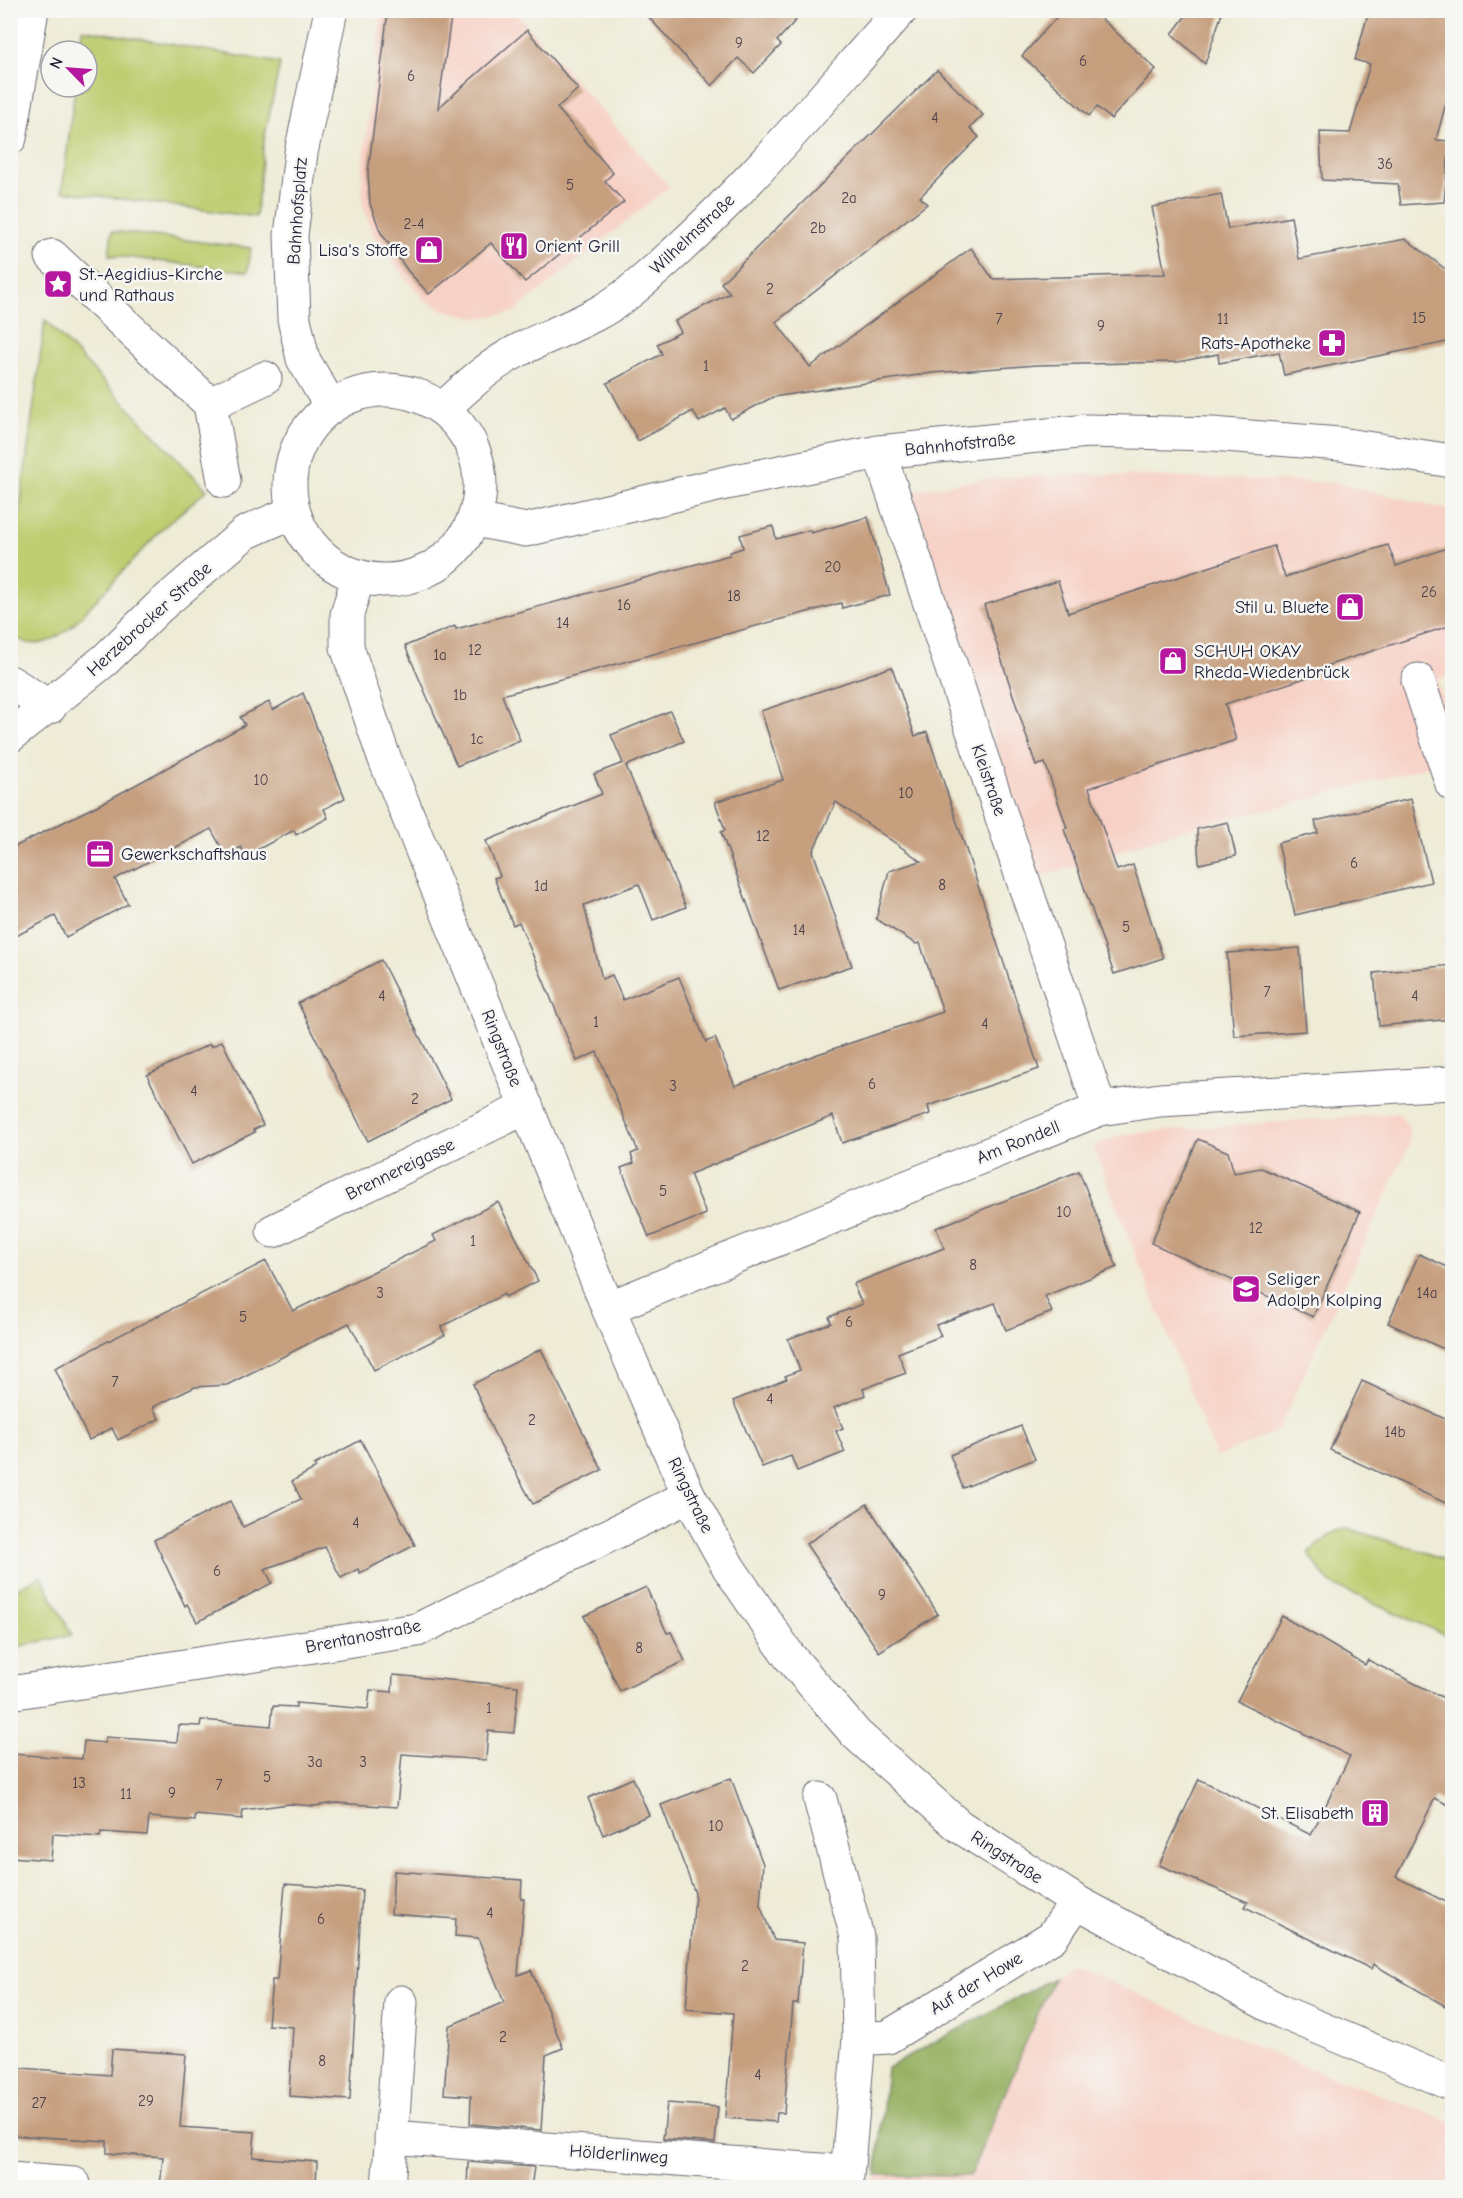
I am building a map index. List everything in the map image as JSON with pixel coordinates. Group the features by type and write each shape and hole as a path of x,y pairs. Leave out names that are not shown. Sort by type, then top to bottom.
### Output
{"street":[{"path":"10,138 32,10"},
{"name":"Bahnhofsplatz","path":"330,405 303,359 294,319 291,235 301,153 331,10"},
{"name":"Wilhelmstraße","path":"444,408 486,371 522,348 580,324 629,292 715,216 900,10"},
{"path":"52,256 210,404 224,481"},
{"path":"210,404 265,378"},
{"path":"388,388 417,394 444,408 465,431 478,459 481,489 475,520 460,544 440,564 414,577 386,581 358,577 329,563 307,541 293,512 290,472 303,434 330,405 358,392 388,388"},
{"name":"Bahnhofstraße","path":"475,520 526,530 726,483 879,452 1088,431 1212,434 1340,444 1452,461"},
{"name":"Kleistraße","path":"879,452 1100,1109"},
{"name":"Herzebrocker Straße","path":"10,736 50,707 105,660 195,576 246,533 293,512"},
{"name":"Ringstraße","path":"358,577 347,615 347,647 382,752 608,1308 689,1496 729,1568 789,1656 856,1734 959,1826 1077,1902 1282,2012 1452,2084"},
{"path":"1418,680 1452,784"},
{"path":"10,682 50,707"},
{"name":"Am Rondell","path":"608,1308 1100,1109 1160,1100 1452,1083"},
{"name":"Brennereigasse","path":"273,1231 527,1107"},
{"name":"Brentanostraße","path":"10,1693 417,1630 689,1496"},
{"path":"820,1799 858,1937 859,2039 847,2180"},
{"name":"Auf der Howe","path":"859,2039 888,2037 1052,1937 1077,1902"},
{"path":"388,2187 401,2002"},
{"name":"Hölderlinweg","path":"391,2137 847,2180"},
{"path":"10,2179 74,2184"}],"shaded area":[{"path":"382,11 514,11 669,187 514,312 478,318 444,310 424,300 375,239 363,206 362,173"},
{"path":"1085,474 1338,483 1452,511 1452,674 1437,680 1452,727 1452,760 1276,808 1194,826 1041,877 911,491 990,478"},
{"name":"Seliger Adolph Kolping","path":"1398,1113 1409,1127 1409,1145 1278,1431 1216,1457 1093,1147 1123,1134"},
{"path":"1069,1964 1288,2060 1452,2122 1452,2187 875,2188 876,2175 970,2176 1053,1978"}],"green space":[{"path":"82,29 280,63 264,140 256,217 62,191 74,99 99,99 99,39 81,39"},
{"path":"112,231 251,248 248,272 109,255"},
{"path":"45,320 207,490 164,527 71,627 51,640 37,644 15,637 11,622 10,584"},
{"path":"1348,1528 1427,1553 1452,1564 1452,1638 1329,1583 1308,1553 1334,1532"},
{"path":"41,1576 72,1635 11,1648 11,1591"},
{"path":"1053,1978 970,2176 876,2175 887,2068"}],"building":[{"path":"388,10 452,10 438,108 527,30 578,89 557,108 613,173 605,181 624,202 525,282 491,243 429,294 408,271 381,233 370,204 368,173"},
{"path":"642,10 805,10 777,41 781,45 754,73 738,58 712,86"},
{"path":"1063,10 1092,10 1156,69 1111,119 1097,107 1089,116 1022,56"},
{"path":"1190,10 1223,10 1205,64 1172,34"},
{"path":"1369,10 1452,10 1452,81 1436,140 1450,141 1444,202 1401,205 1398,184 1322,180 1320,132 1350,133 1370,64 1355,60"},
{"path":"937,70 983,115 970,128 979,137 920,197 927,204 776,322 810,367 971,248 993,279 1165,274 1152,207 1221,194 1228,229 1291,217 1299,259 1406,239 1452,274 1452,341 1284,375 1279,352 1219,363 1218,354 1178,362 1037,365 932,373 773,397 731,419 725,408 699,422 693,411 638,441 607,383 662,354 657,344 681,332 675,321 730,293 721,283"},
{"path":"868,517 890,595 842,608 841,603 502,695 520,740 457,766 405,646 455,626 456,629 730,555 730,552 743,548 740,535 773,526 776,539 810,530 811,533"},
{"name":"SCHUH OKAY Rheda-Wiedenbrück","path":"1388,545 1396,566 1452,546 1452,625 1323,667 1324,672 1225,704 1236,740 1089,788 1117,870 1133,865 1163,958 1114,974 1064,829 1067,828 1045,763 1036,766 984,605 1058,581 1068,613 1274,546 1285,577"},
{"path":"892,667 915,736 927,732 1039,1069 928,1106 930,1114 842,1143 833,1116 690,1174 706,1214 649,1237 621,1168 634,1163 631,1154 638,1151 597,1052 577,1061 519,922 513,925 494,878 500,876 486,841 602,794 594,774 623,763 611,735 670,711 684,741 626,766 686,907 653,920 639,884 584,905 602,979 612,975 623,1000 679,977 706,1042 715,1038 735,1086 815,1055 943,1012 920,943 916,944 876,919 889,871 921,861 836,802 813,851 852,966 779,990 721,832 725,830 715,802 783,780 761,711"},
{"path":"303,693 345,798 324,809 328,818 296,835 294,830 246,856 241,847 226,856 211,829 115,879 128,904 66,937 55,916 10,939 10,849 108,800 245,725 240,717 269,702 273,710"},
{"path":"1411,799 1431,882 1295,915 1278,843 1318,833 1315,821"},
{"path":"1228,822 1236,856 1199,864 1197,829"},
{"path":"1300,948 1306,1031 1234,1036 1227,953"},
{"path":"381,960 451,1099 368,1141 298,1003"},
{"path":"1452,965 1452,1019 1379,1026 1374,973"},
{"path":"222,1041 263,1125 253,1130 255,1132 192,1164 147,1075 210,1044 211,1047"},
{"path":"1198,1139 1228,1152 1234,1173 1261,1168 1360,1212 1313,1317 1151,1243"},
{"path":"1079,1171 1117,1267 1045,1296 1052,1312 1006,1330 995,1303 936,1325 941,1336 898,1353 906,1373 863,1389 865,1395 834,1408 843,1428 836,1431 845,1452 797,1471 791,1456 762,1467 733,1401 787,1379 785,1376 800,1370 788,1339 831,1323 829,1317 862,1304 853,1284 944,1248 936,1228"},
{"path":"498,1202 538,1281 505,1297 504,1294 441,1327 445,1335 374,1370 349,1323 227,1385 195,1387 153,1407 159,1419 118,1440 112,1428 89,1440 55,1368 266,1261 293,1311 436,1241 433,1235"},
{"path":"1419,1254 1452,1269 1452,1353 1388,1323"},
{"path":"541,1349 602,1470 533,1504 493,1431 473,1384"},
{"path":"1362,1381 1452,1422 1452,1506 1330,1450"},
{"path":"1021,1426 1035,1459 963,1488 950,1455"},
{"path":"361,1440 415,1545 360,1573 358,1569 341,1578 325,1547 265,1569 272,1583 197,1622 187,1604 185,1606 154,1540 230,1501 243,1527 301,1499 292,1481 316,1468 314,1465"},
{"path":"867,1504 938,1614 879,1652 806,1544"},
{"path":"646,1587 667,1633 671,1632 685,1661 620,1691 584,1616"},
{"name":"St. Elisabeth","path":"1282,1616 1365,1665 1368,1660 1452,1702 1452,1807 1435,1798 1396,1877 1452,1905 1452,2010 1373,1964 1371,1969 1245,1907 1248,1902 1159,1865 1199,1779 1311,1835 1350,1756 1237,1701"},
{"path":"393,1675 518,1686 514,1733 488,1731 486,1760 402,1754 397,1807 336,1803 314,1806 289,1804 243,1810 242,1819 195,1815 195,1821 149,1817 147,1835 101,1832 100,1837 53,1834 51,1860 10,1857 12,1754 82,1759 84,1741 105,1743 105,1737 177,1742 179,1725 200,1726 201,1720 271,1726 273,1706 296,1707 296,1703 368,1709 370,1690 392,1692"},
{"path":"633,1778 649,1815 603,1835 588,1798"},
{"path":"731,1778 763,1864 760,1905 774,1940 803,1943 798,2004 793,2004 784,2113 777,2113 776,2122 725,2118 733,2013 686,2009 695,1893 661,1805"},
{"path":"394,1871 522,1880 521,1899 524,1899 518,1975 531,1970 563,2048 546,2055 541,2130 470,2124 471,2096 444,2094 449,2026 504,2002 478,1938 455,1936 456,1919 391,1914"},
{"path":"285,1884 362,1890 350,2100 289,2096 293,2027 268,2025 272,1980 277,1980"},
{"path":"112,2049 186,2054 180,2127 255,2132 253,2157 317,2162 316,2187 160,2187 163,2157 107,2153 107,2141 10,2135 10,2067 110,2075"},
{"path":"667,2103 718,2107 715,2143 663,2139"},
{"path":"468,2162 534,2167 531,2187 467,2187"}],"place":[{"name":"Orient Grill","path":"514,246"},
{"name":"Lisa's Stoffe","path":"429,250"},
{"name":"St.-Aegidius-Kirche und Rathaus","path":"58,284"},
{"name":"Rats-Apotheke","path":"1332,343"},
{"name":"Stil u. Bluete","path":"1350,607"},
{"name":"SCHUH OKAY Rheda-Wiedenbrück","path":"1173,661"},
{"name":"Gewerkschaftshaus","path":"100,854"},
{"name":"Seliger Adolph Kolping","path":"1246,1289"},
{"name":"St. Elisabeth","path":"1375,1813"}]}
